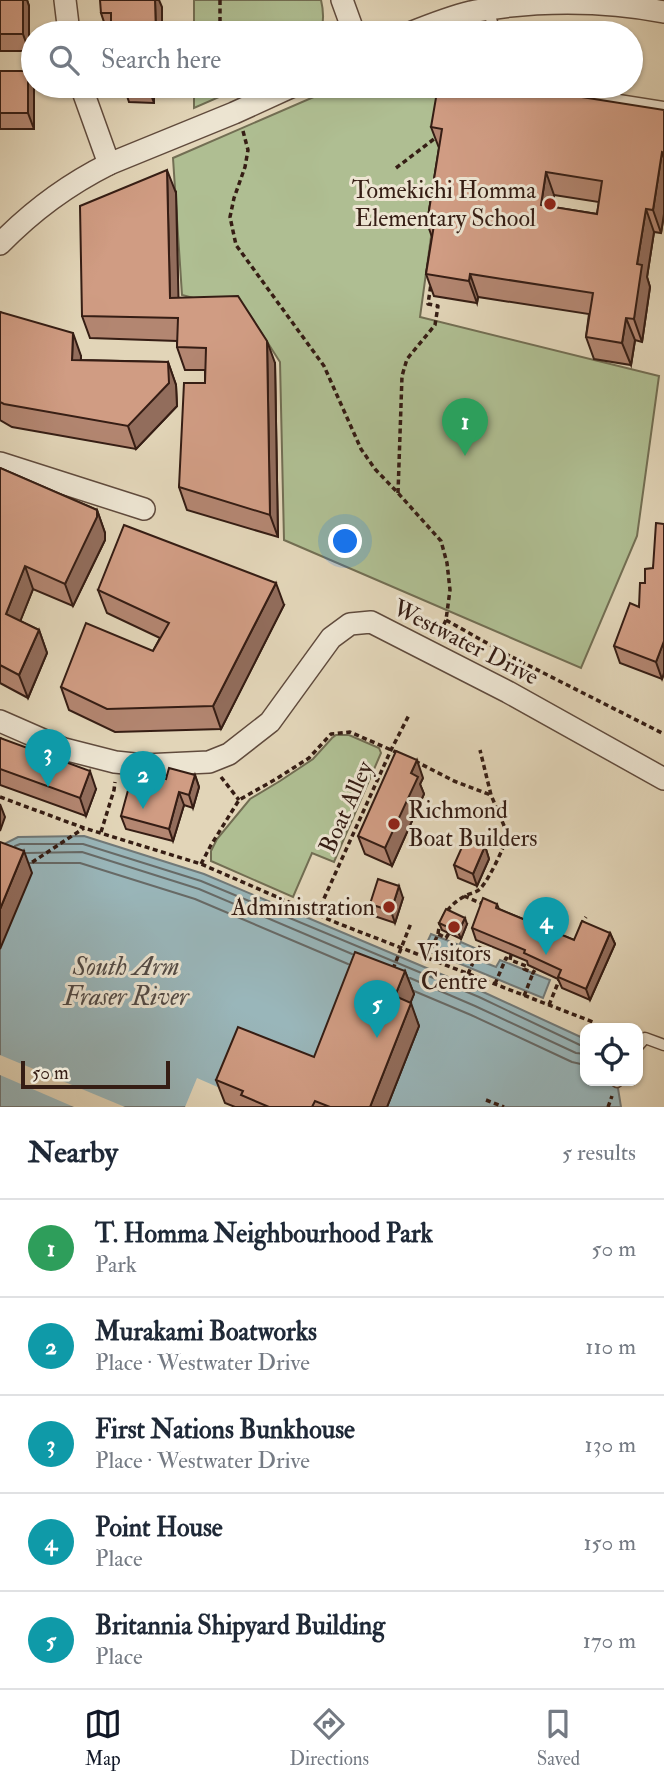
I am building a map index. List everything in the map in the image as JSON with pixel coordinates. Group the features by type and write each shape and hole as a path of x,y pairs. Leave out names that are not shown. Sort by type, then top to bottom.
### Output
{"street":[{"path":"65,0 68,21"},
{"path":"342,0 350,21"},
{"path":"441,21 471,12 544,2 583,1 664,12"},
{"path":"84,98 109,164"},
{"path":"0,244 30,214 90,174 267,98"},
{"path":"0,463 144,509"},
{"name":"Westwater Drive","path":"0,721 64,749 115,762 144,765 209,762 229,754 270,722 331,638 350,624 371,622 508,692 664,779"}],"lane":[{"path":"488,9 492,21"},
{"path":"607,98 664,107"},
{"path":"643,1040 645,1038 664,1045"}],"path":[{"path":"220,0 220,21"},
{"path":"241,127 248,149 230,217 236,245 324,366 361,449 375,470 440,541 447,563 450,590 446,620 432,653"},
{"path":"396,169 440,135 438,142"},
{"path":"398,493 401,376 407,359 435,325 438,306 428,303 432,280"},
{"path":"446,620 508,655 664,734"},
{"name":"Boat Alley","path":"317,914 409,715"},
{"path":"201,864 239,800 309,758 331,734 350,732 401,755"},
{"path":"428,958 438,934 439,922 446,911 464,896 479,891 509,835 491,795 480,750"},
{"path":"412,760 454,781 491,795"},
{"path":"101,833 114,790 115,762"},
{"path":"209,762 239,800"},
{"path":"0,797 84,828 201,864 401,948 593,1022"},
{"path":"22,869 84,828"},
{"path":"464,896 488,906"},
{"path":"577,934 586,917"},
{"path":"392,972 411,923"},
{"path":"438,934 446,938 449,933"},
{"path":"468,974 482,942"},
{"path":"495,985 506,958 511,957 533,973"},
{"path":"524,996 536,968"},
{"path":"549,1005 561,974"},
{"path":"486,1100 504,1107"}],"green space":[{"path":"194,0 321,0 323,16 322,21 194,21"},
{"path":"194,98 217,98 194,108"},
{"path":"311,98 450,98 420,317 659,376 637,536 581,668 284,540 280,362 248,312 182,295 173,158"},
{"path":"336,735 349,735 379,748 381,753 334,862 312,853 293,897 211,861 211,851 217,839 250,799 313,759"}],"water":[{"name":"South Arm Fraser River","path":"84,836 204,874 481,991 580,1037 580,1086 618,1086 621,1107 0,1107 0,846 18,837"},
{"path":"431,934 459,945 461,942 486,953 483,962 496,967 500,960 550,980 543,998 424,949"}],"pier":[{"path":"0,1055 125,1107 74,1107 0,1075"},
{"path":"197,1078 229,1092 225,1103 235,1107 185,1107"}],"building":[{"path":"0,0 23,0 21,34 0,34"},
{"path":"100,0 155,0 156,21 111,21 111,13 101,13"},
{"path":"0,71 21,71 21,98 28,98 28,113 0,113"},
{"name":"Tomekichi Homma Elementary School","path":"436,98 588,98 664,110 664,153 662,152 653,210 646,209 637,264 642,265 634,319 626,318 622,343 586,337 593,293 470,274 469,281 426,274 434,225 427,223 442,129 431,127","holes":["546,172 602,181 597,214 541,205"]},
{"path":"167,170 170,298 238,296 267,341 270,515 179,487 184,383 205,383 206,348 177,347 178,318 82,316 80,206"},
{"path":"0,312 73,333 72,360 168,362 169,383 128,426 4,404 0,402"},
{"path":"0,468 97,510 97,517 65,584 25,566 6,614 39,630 19,675 0,665"},
{"path":"656,523 664,524 664,641 656,662 614,646 630,603 639,607 640,583 645,583 645,569 653,568"},
{"path":"124,525 276,583 213,706 107,709 61,687 86,623 153,651 169,623 98,590"},
{"path":"0,738 90,771 80,798 0,769"},
{"path":"396,751 417,760 411,773 418,777 385,848 358,836"},
{"path":"169,768 195,775 189,795 179,792 169,829 121,816 133,772 166,779"},
{"path":"466,838 485,846 473,874 454,865"},
{"path":"0,842 24,851 0,909"},
{"path":"378,879 399,886 391,911 370,904"},
{"path":"483,898 497,904 496,908 574,940 582,921 610,933 586,989 558,977 561,970 524,953 525,950 472,928"},
{"path":"446,909 465,918 458,932 439,923"},
{"path":"355,952 405,971 395,996 411,1003 370,1107 330,1107 315,1101 312,1107 269,1107 241,1095 243,1091 216,1080 238,1027 314,1057"}],"place":[{"name":"Tomekichi Homma Elementary School","path":"550,204"},
{"name":"T. Homma Neighbourhood Park","path":"465,456"},
{"name":"First Nations Bunkhouse","path":"48,787"},
{"name":"Murakami Boatworks","path":"143,809"},
{"name":"Richmond Boat Builders","path":"394,824"},
{"name":"Administration","path":"389,907"},
{"name":"Visitors Centre","path":"454,927"},
{"name":"Point House","path":"546,955"},
{"name":"Britannia Shipyard Building","path":"377,1038"}]}
